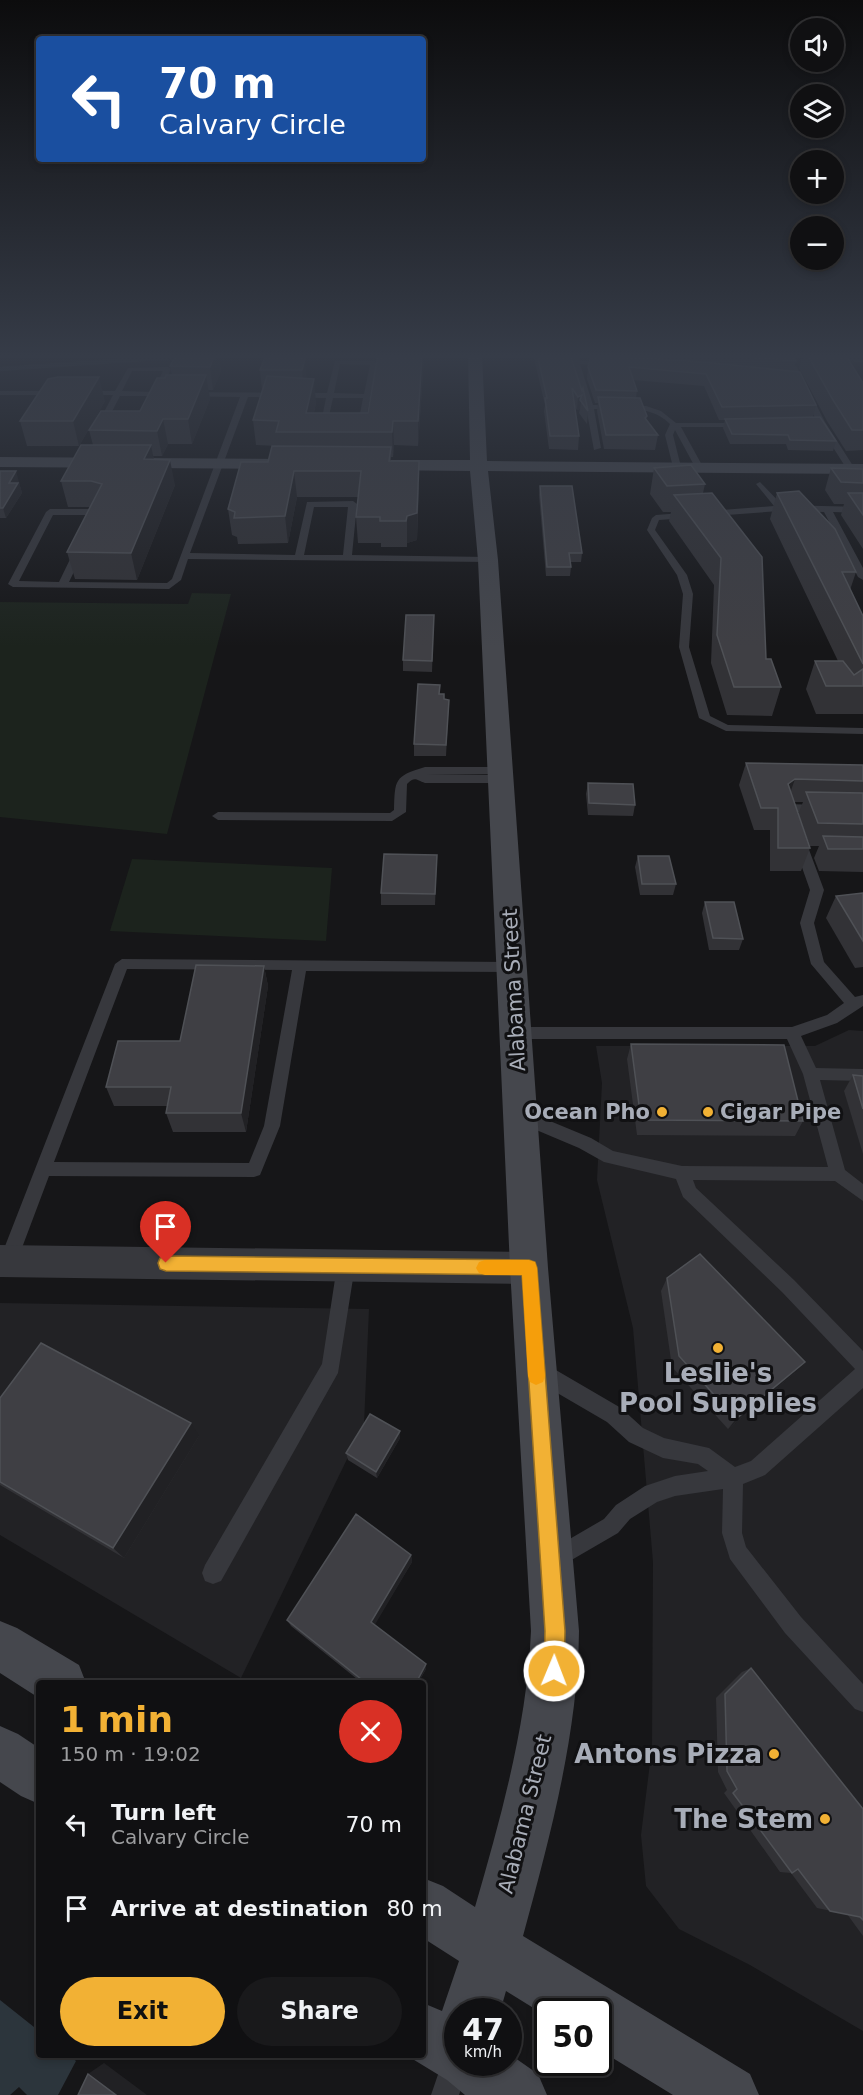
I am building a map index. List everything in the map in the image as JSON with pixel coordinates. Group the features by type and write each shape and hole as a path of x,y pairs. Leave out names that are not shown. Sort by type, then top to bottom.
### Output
{"main road":[{"name":"Alabama Street","path":"476,1998 492,1948 546,1734 555,1651 529,1268 488,560 479,452"},
{"path":"0,462 307,464"},
{"path":"355,465 857,469"},
{"path":"0,1645 56,1680"},
{"path":"0,1752 36,1776"},
{"path":"426,1908 570,1998"},
{"path":"612,2024 729,2095"},
{"path":"426,2034 444,2046"},
{"path":"489,2076 517,2095"}],"street":[{"path":"4,1261 529,1268"}],"lane":[{"path":"87,534 98,512 50,512 13,584 169,586 176,580 223,452"},
{"path":"673,452 677,467"},
{"path":"692,452 699,468"},
{"path":"844,452 857,469"},
{"path":"760,484 780,508"},
{"path":"299,558 310,504 353,504 346,558"},
{"path":"863,510 780,508 656,518 651,530 682,575 688,594 684,647 705,718 726,728 863,731"},
{"path":"827,509 863,578"},
{"path":"62,586 82,544"},
{"path":"185,556 488,560"},
{"path":"218,816 392,817 400,812 401,783 408,776 425,771 501,775"},
{"path":"517,1033 792,1033 832,1019 858,1002 818,964 807,923 817,890 810,852 787,808 831,809"},
{"path":"4,1261 44,1169 122,964 512,967"},
{"path":"44,1169 254,1170 272,1126 300,966"},
{"path":"792,1033 811,1074 838,1174 863,1194"},
{"path":"811,1074 863,1075"},
{"path":"521,1116 585,1143 610,1157 682,1173 838,1174"},
{"path":"682,1173 689,1192 789,1286 863,1364"},
{"path":"213,1574 331,1366 346,1266"},
{"path":"536,1369 614,1415 636,1435 663,1448 702,1455 734,1478"},
{"path":"550,1561 611,1526 623,1512 652,1493 675,1486 734,1478 758,1468 863,1375"},
{"path":"734,1478 732,1533 737,1552 793,1624 863,1701"},
{"path":"445,2095 451,2076"}],"shaded area":[{"path":"192,593 231,594 167,834 0,817 0,602 188,604"},
{"path":"132,859 332,868 326,941 110,931"},
{"path":"849,1030 863,1031 863,2031 750,1965 679,1929 646,1886 641,1835 652,1747 653,1562 633,1328 597,1180 602,1083 596,1046 815,1046"},
{"path":"0,1303 369,1309 364,1424 241,1678 0,1535"},
{"path":"0,2000 36,2029 36,2058 72,2058 76,2061 58,2095 27,2095 19,2087 10,2095 0,2095"}],"building":[{"path":"77,452 148,452 144,459 170,460 131,553 67,552 102,484 91,481 61,481"},
{"path":"271,452 390,452 389,461 419,461 417,513 407,516 406,521 380,521 380,517 356,517 361,471 294,471 285,516 234,518 235,512 228,509 241,462 268,462"},
{"path":"691,465 705,484 667,486 654,468"},
{"path":"831,468 863,469 863,483 841,482"},
{"path":"0,471 16,471 9,483 18,483 3,508 0,508"},
{"path":"540,486 572,486 582,553 569,553 571,567 547,567"},
{"path":"799,491 835,529 856,572 842,572 863,616 863,664 777,493"},
{"path":"712,493 762,557 766,659 771,659 781,687 734,687 717,635 721,558 674,495"},
{"path":"848,493 863,493 863,515"},
{"path":"406,615 434,615 432,661 403,660"},
{"path":"815,661 843,661 854,675 863,669 863,686 826,686"},
{"path":"418,684 440,685 439,694 444,694 444,699 449,700 446,745 414,744"},
{"path":"746,763 863,765 863,781 795,779 788,784 810,848 778,848 778,808 761,808"},
{"path":"588,783 633,784 635,805 589,803"},
{"path":"806,792 863,793 863,824 818,823"},
{"path":"823,836 863,837 863,849 828,849"},
{"path":"384,854 437,855 435,894 381,893"},
{"path":"638,856 669,856 676,884 642,884"},
{"path":"863,893 863,941 836,896"},
{"path":"705,902 734,902 743,939 713,938"},
{"path":"196,965 264,966 241,1113 166,1113 171,1087 106,1087 118,1041 180,1041"},
{"path":"631,1044 784,1045 803,1121 641,1120"},
{"path":"853,1075 863,1076 863,1109"},
{"path":"700,1254 805,1362 736,1419 679,1356 667,1278"},
{"path":"41,1343 191,1423 113,1548 0,1482 0,1398"},
{"path":"370,1414 400,1431 376,1472 346,1453"},
{"path":"356,1514 411,1555 371,1622 426,1664 418,1680 362,1680 287,1620"},
{"path":"751,1668 863,1809 863,1920 860,1917 830,1911 798,1869 792,1873 733,1793 737,1789 727,1771 725,1694"},
{"path":"88,2074 116,2095 78,2095"}],"slow traffic":[{"path":"485,1268 529,1268 536,1376"}],"place":[{"name":"Ocean Pho","path":"662,1112"},
{"name":"Cigar Pipe","path":"708,1112"},
{"name":"Leslie's Pool Supplies","path":"718,1348"},
{"name":"Antons Pizza","path":"774,1754"},
{"name":"The Stem","path":"825,1819"}],"route":[{"path":"166,1263 529,1268 555,1631 554,1671"}]}
